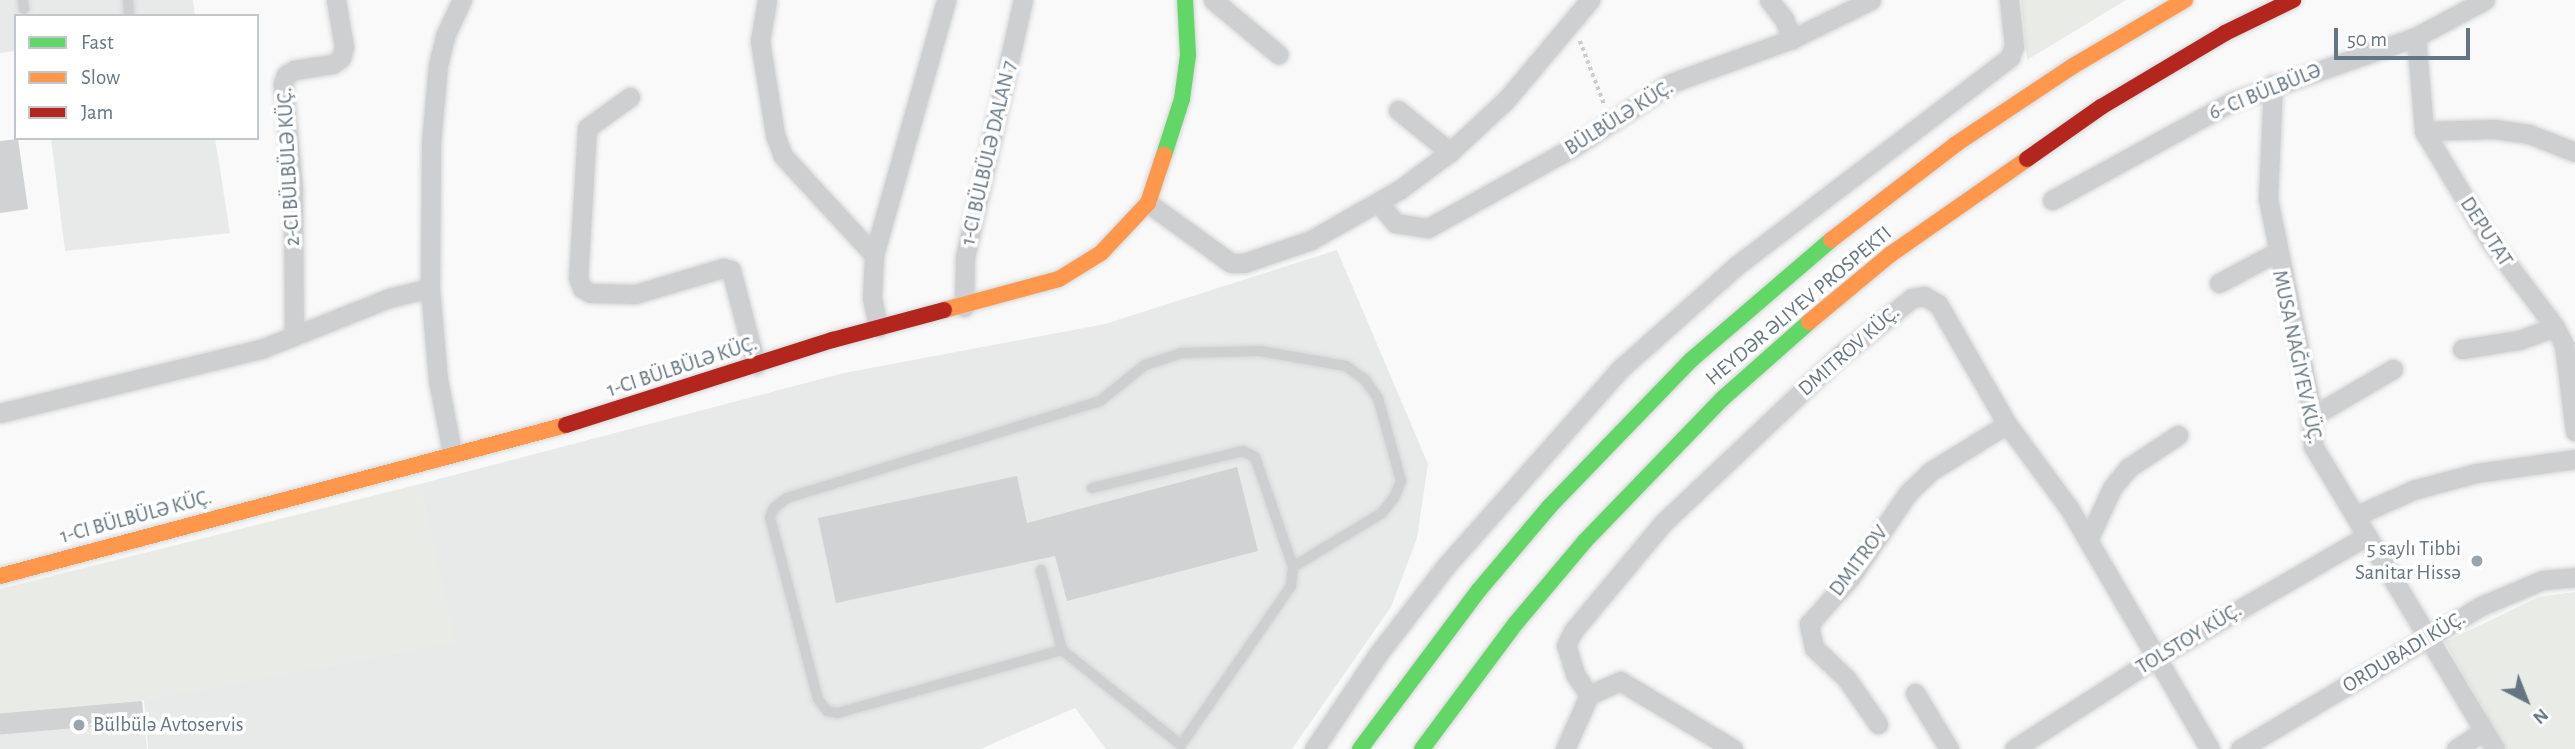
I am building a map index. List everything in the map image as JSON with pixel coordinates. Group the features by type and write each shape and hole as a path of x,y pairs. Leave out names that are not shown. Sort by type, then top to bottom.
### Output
{"main road":[{"name":"1-CI BÜLBÜLƏ KÜÇ.","path":"0,576 452,452 600,416 878,327 1027,291 1068,274 1101,253 1148,203 1174,136 1182,99 1188,55 1185,0"},
{"name":"HEYDƏR ƏLIYEV PROSPEKTI","path":"1360,749 1479,590 1550,506 1691,360 1859,216 1956,144 2073,66 2185,0"},
{"name":"HEYDƏR ƏLIYEV PROSPEKTI","path":"1422,749 1516,623 1585,541 1722,399 1788,338 1891,254 2090,114 2225,33 2293,0"}],"street":[{"name":"2-CI BÜLBÜLƏ KÜÇ.","path":"294,336 293,189 283,83 285,75 294,70 333,64 341,58 344,47 336,0"},
{"path":"452,452 438,380 430,288 432,143 438,65 445,36 463,0"},
{"path":"767,0 760,41 762,76 779,145 874,255"},
{"path":"878,327 872,298 874,255 947,0"},
{"name":"1-CI BÜLBÜLƏ DALAN 7","path":"964,307 965,257 1023,0"},
{"path":"1213,0 1279,54"},
{"path":"1148,203 1231,263 1244,263 1311,240 1379,203 1450,152 1490,117 1590,0"},
{"path":"1769,0 1784,19 1792,39"},
{"name":"BÜLBÜLƏ KÜÇ.","path":"1379,203 1395,223 1428,228 1544,165 1671,83 1792,39 1871,0"},
{"path":"1314,749 1378,654 1445,567 1620,369 1735,266 2010,57 2014,46 2008,0"},
{"path":"2052,200 2273,84 2416,37 2485,0"},
{"name":"DEPUTAT","path":"2416,37 2424,131 2490,241 2555,327 2564,345 2575,431"},
{"path":"2273,84 2268,199 2275,253 2318,457 2430,636 2495,749"},
{"path":"631,97 587,128 578,278 582,288 590,293 635,294 723,268 731,270 736,278 756,365"},
{"path":"1398,110 1450,152"},
{"path":"2424,131 2494,129 2529,134 2575,152"},
{"path":"2219,283 2275,253"},
{"path":"0,413 228,358 294,336 389,298 430,288"},
{"name":"DMITROV KÜÇ.","path":"1589,695 1569,658 1566,645 1573,631 1663,523 1842,354 1912,298 1924,296 1938,304 2007,424 2088,540 2210,749"},
{"path":"2462,349 2519,340 2555,327"},
{"path":"2311,417 2393,369"},
{"name":"DMITROV","path":"1878,724 1846,678 1814,648 1810,624 1850,578 1908,493 1931,471 2007,424"},
{"path":"2088,540 2112,488 2128,468 2178,435"},
{"path":"2355,516 2413,490 2476,473 2575,458"},
{"name":"TOLSTOY KÜÇ.","path":"2014,749 2157,657 2367,536"},
{"name":"ORDUBADI KÜÇ.","path":"2241,749 2509,592 2543,580 2575,577"},
{"path":"1565,749 1589,695 1620,681 1628,683 1733,749"},
{"path":"1915,693 1949,749"},
{"path":"2456,749 2484,731"}],"lane":[{"path":"1062,650 838,713 827,711 817,699 770,517 774,508 787,498 1101,401 1145,365 1169,357 1261,351 1346,366 1365,380 1378,398 1401,481 1382,513 1293,567"},
{"path":"1041,570 1062,650 1181,747 1291,586 1293,567 1255,457 1243,451 1092,488"}],"path":[{"path":"1571,22 1611,121"}],"shaded area":[{"path":"0,0 193,0 195,14 14,14 14,51 0,53"},
{"path":"2021,0 2126,0 2027,60"},
{"path":"51,140 215,140 230,233 65,251"},
{"path":"1337,250 1428,464 1417,538 1391,607 1292,749 1106,749 1075,708 980,749 148,749 144,700 455,642 420,484 844,373 1105,324"},
{"path":"420,484 456,642 0,727 0,589"},
{"path":"2575,592 2575,749 2506,749 2445,642 2539,597"},
{"name":"Bülbülə Avtoservis","path":"142,701 147,749 0,749 0,727"}],"building":[{"path":"18,140 28,209 0,213 0,141"},
{"path":"1237,467 1258,551 1067,601 1055,556 836,603 818,518 1017,476 1027,523"},
{"path":"142,701 144,722 0,734 0,713"}],"traffic: fast":[{"path":"1164,155 1182,99 1188,55 1185,0"},
{"path":"1360,749 1479,590 1550,506 1691,360 1831,240"},
{"path":"1422,749 1516,623 1585,541 1722,399 1809,322"}],"traffic: slow":[{"path":"1831,240 1956,144 2073,66 2185,0"},
{"path":"944,310 1059,279 1101,253 1148,203 1164,155"},
{"path":"1809,322 1891,254 2027,159"},
{"path":"0,576 566,425"}],"traffic: jam":[{"path":"2027,159 2101,107 2225,33 2293,0"},
{"path":"566,425 833,340 944,310"}],"place":[{"name":"5 saylı Tibbi Sanitar Hissə","path":"2477,561"},
{"name":"Bülbülə Avtoservis","path":"79,725"}]}
